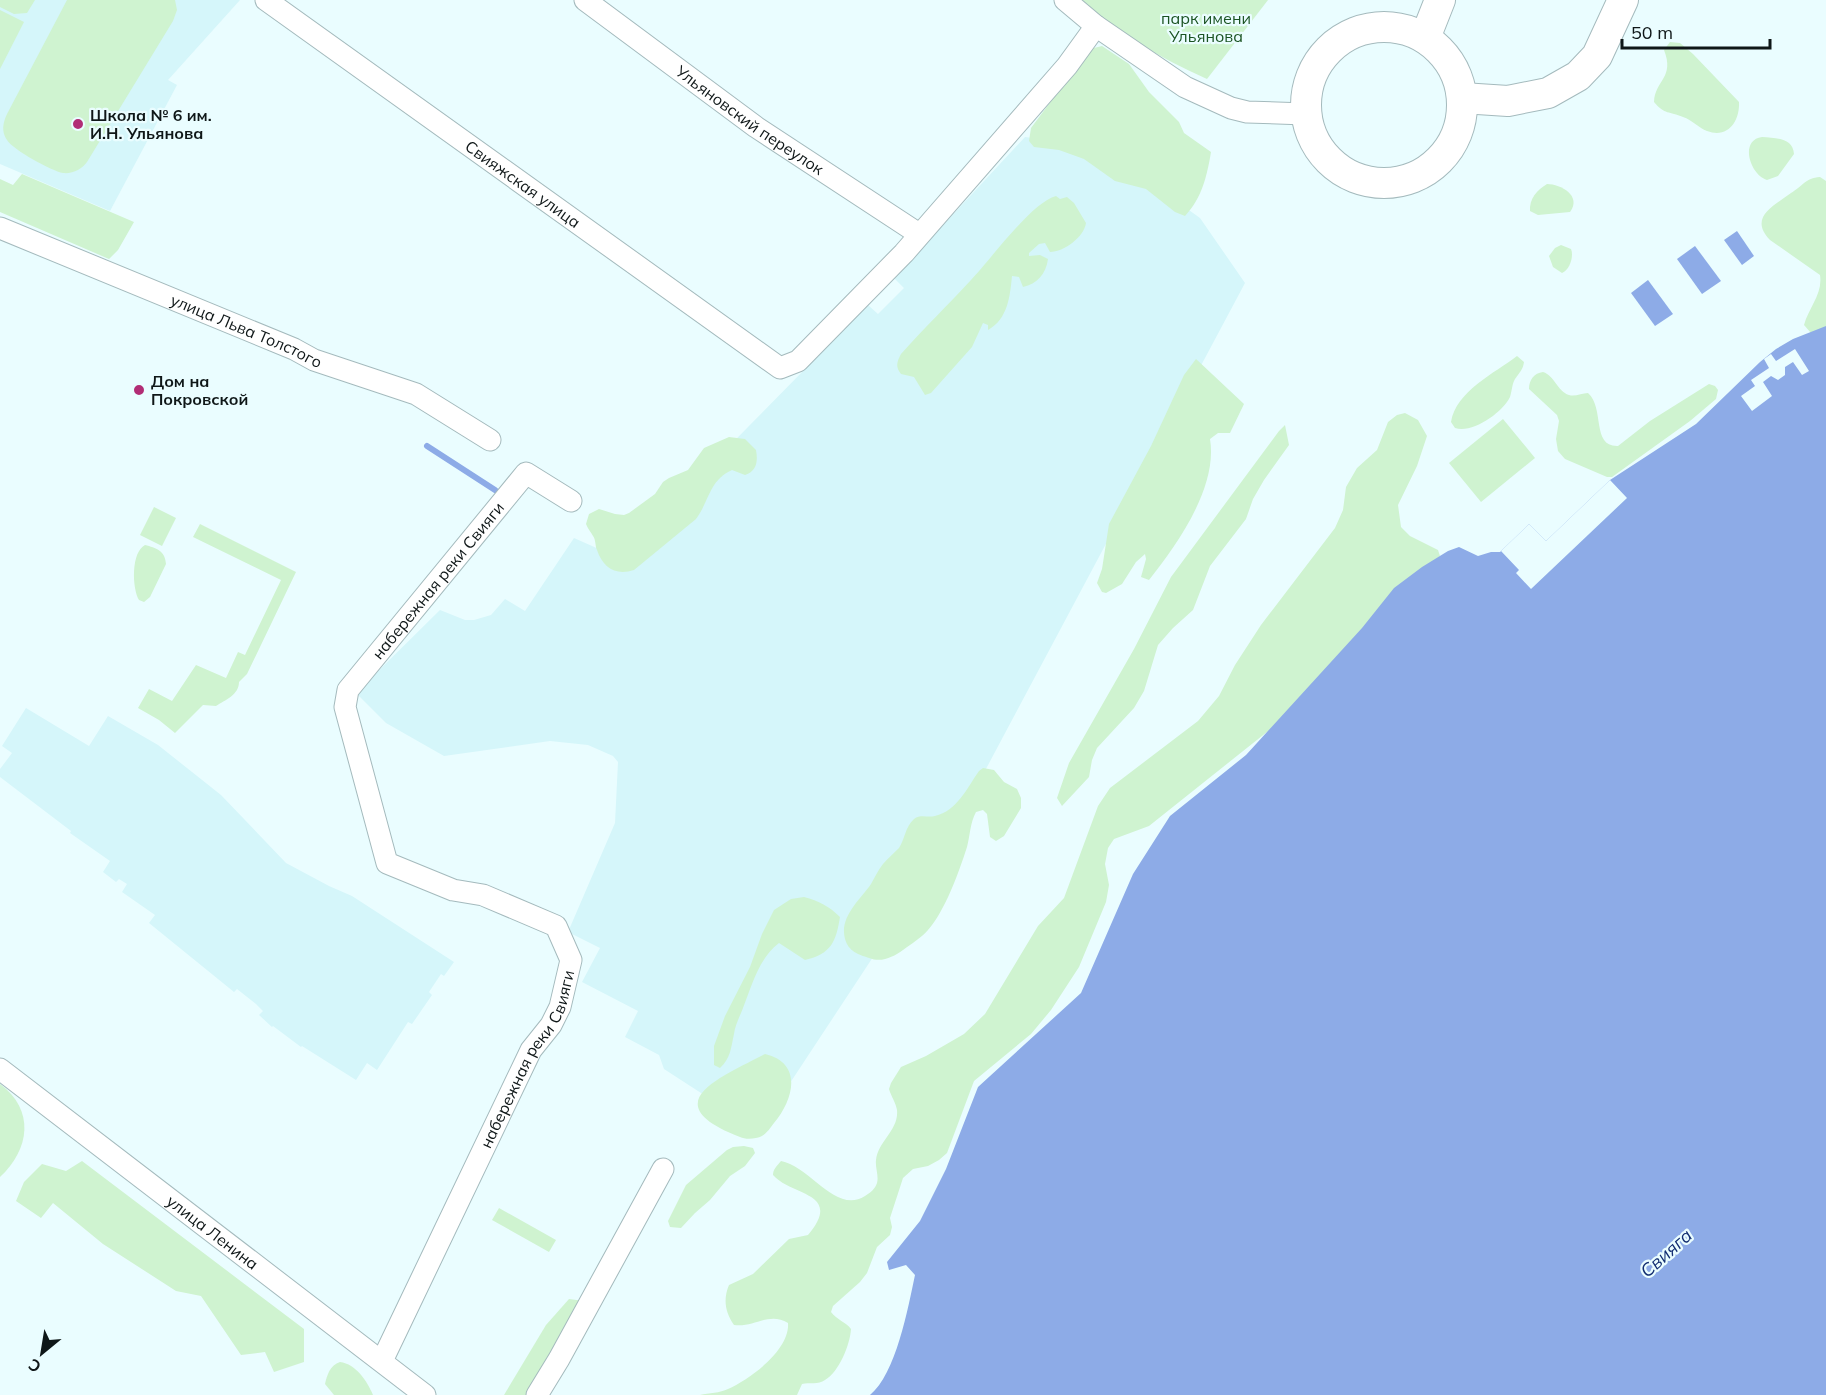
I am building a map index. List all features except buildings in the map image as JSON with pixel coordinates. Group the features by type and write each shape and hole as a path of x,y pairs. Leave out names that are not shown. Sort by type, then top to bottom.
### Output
{"street":[{"name":"Свияжская улица","path":"266,0 780,368 798,361 904,253 919,234"},
{"name":"Ульяновский переулок","path":"585,0 756,127 919,234"},
{"path":"1065,0 1096,26 1185,87 1231,108 1247,112 1306,114"},
{"path":"1425,38 1440,0"},
{"path":"1462,98 1508,101 1548,93 1578,76 1597,56 1623,0"},
{"path":"919,234 1067,66 1096,26"},
{"path":"1383,26 1405,29 1425,38 1442,51 1455,69 1462,98 1463,112 1458,133 1447,153 1432,168 1413,179 1392,184 1370,183 1349,176 1333,165 1310,133 1306,114 1306,92 1313,71 1325,53 1341,39 1361,30 1383,26"},
{"name":"улица Льва Толстого","path":"0,228 283,345 314,360 416,394 490,440"},
{"name":"набережная реки Свияги","path":"382,1361 531,1050 560,1007 571,960 556,926 483,895 453,890 387,863 345,707 348,690 526,473 571,501"},
{"name":"улица Ленина","path":"0,1069 425,1395"},
{"path":"537,1395 663,1169"}],"shaded area":[{"name":"Школа № 6 им. И.Н. Ульянова","path":"0,0 240,0 168,80 177,85 110,211 0,164"},
{"path":"1025,137 1101,147 1200,218 1245,283 939,857 761,1127 755,1128 664,1069 659,1055 625,1037 638,1011 582,982 600,948 568,932 615,823 618,762 613,756 588,745 550,741 444,756 386,723 356,693 440,610 465,620 474,620 491,615 505,599 525,611 574,538 619,558 868,305 878,314 904,288 894,278"},
{"path":"26,708 89,746 108,716 158,745 221,795 286,863 352,896 454,962 444,976 441,974 429,992 432,995 412,1024 408,1022 377,1070 367,1063 356,1080 272,1027 259,1015 263,1011 256,1004 237,989 234,992 149,923 155,915 122,892 127,884 119,879 116,882 103,872 110,861 70,833 71,831 0,777 0,769 12,753 2,746"}],"green space":[{"path":"0,0 35,0 27,13 14,14 0,7"},
{"path":"67,0 175,0 177,10 173,21 87,162 77,170 63,173 33,160 17,149 7,140 3,127 7,114"},
{"name":"парк имени Ульянова","path":"1075,0 1268,0 1207,79 1139,43"},
{"path":"0,10 24,22 0,69"},
{"path":"1670,42 1680,43 1693,54 1739,102 1735,122 1727,130 1721,133 1707,131 1686,118 1664,111 1654,102 1666,73 1667,59 1664,50"},
{"path":"1102,46 1129,64 1149,92 1179,122 1184,133 1211,152 1203,186 1196,202 1185,216 1175,212 1146,189 1115,181 1084,159 1059,150 1034,147 1029,141 1031,128 1090,49"},
{"path":"1762,137 1787,142 1791,145 1794,154 1778,176 1767,180 1756,172 1749,151 1751,144"},
{"path":"22,174 134,222 118,250 109,259 0,212 0,179 13,185"},
{"path":"1820,177 1826,181 1826,328 1811,333 1804,325 1818,294 1820,275 1770,240 1764,232 1762,218 1771,208 1807,181"},
{"path":"1547,184 1558,186 1572,196 1573,206 1570,212 1538,215 1530,211 1534,195"},
{"path":"1056,196 1060,199 1067,197 1074,203 1086,223 1082,233 1072,243 1061,249 1050,252 1045,243 1039,244 1029,253 1029,256 1040,255 1048,259 1043,274 1037,281 1023,287 1019,277 1012,276 1009,299 1000,320 988,330 988,325 983,323 972,347 931,393 925,395 914,377 901,374 899,371 897,364 901,354 1024,220 1035,209"},
{"path":"1561,245 1571,249 1572,255 1569,266 1562,273 1553,267 1549,256 1555,248"},
{"path":"1517,356 1524,362 1506,403 1494,415 1478,425 1470,428 1455,428 1451,422 1460,401 1478,384"},
{"path":"1196,359 1244,404 1230,433 1218,433 1210,439 1211,457 1202,495 1183,533 1160,566 1149,580 1141,577 1146,559 1145,554 1136,562 1122,584 1106,593 1102,592 1097,583 1102,569 1109,524 1151,446 1184,375"},
{"path":"1543,372 1569,395 1588,393 1596,408 1604,440 1610,445 1618,446 1650,421 1709,384 1718,390 1716,399 1690,421 1612,477 1607,477 1565,459 1558,451 1556,439 1559,421 1557,415 1529,389 1533,378"},
{"path":"1405,413 1418,420 1427,436 1417,466 1398,505 1401,527 1410,536 1438,550 1440,556 1351,665 1149,826 1114,839 1108,848 1105,864 1109,885 1106,902 1079,967 1051,1010 1031,1034 974,1081 947,1153 928,1166 913,1169 903,1178 890,1218 892,1227 890,1235 877,1247 867,1273 860,1282 833,1306 831,1312 851,1329 846,1350 835,1371 822,1382 802,1384 797,1395 700,1395 725,1390 757,1371 776,1353 787,1333 788,1323 781,1320 768,1319 734,1325 726,1305 729,1285 753,1274 789,1239 808,1235 818,1221 820,1210 817,1203 811,1197 781,1182 773,1175 781,1161 802,1171 833,1195 844,1199 854,1200 874,1189 877,1180 878,1153 897,1117 897,1110 889,1089 901,1067 926,1056 964,1034 985,1014 1038,926 1064,898 1098,806 1110,788 1198,721 1219,696 1235,665 1261,625 1335,528 1343,510 1346,487 1357,468 1377,450 1388,422 1397,415"},
{"path":"1503,419 1535,458 1481,502 1449,463"},
{"path":"1285,425 1289,445 1264,480 1253,499 1246,519 1210,566 1193,610 1158,645 1144,691 1134,708 1097,748 1089,777 1062,806 1057,798 1069,763 1134,649 1171,577"},
{"path":"729,437 745,439 756,450 757,462 752,471 745,475 732,470 718,479 696,519 634,570 621,572 607,566 586,524 589,514 599,509 615,514 629,513 655,494 663,482 688,470 704,448"},
{"path":"154,507 176,518 162,546 140,535"},
{"path":"200,524 296,572 237,690 231,697 216,706 203,705 175,733 159,720 138,708 149,689 172,701 196,665 226,678 238,652 245,655 281,580 193,537"},
{"path":"145,545 162,553 166,564 150,597 144,602 139,600 137,594 134,571 137,555"},
{"path":"983,768 994,770 1004,782 1017,789 1021,798 1021,808 1004,836 996,841 990,837 987,814 983,810 976,812 956,879 940,913 928,930 903,950 887,959 878,960 854,952 845,939 845,923 848,916 881,866 899,848 911,822 922,816 935,816 949,809 961,798"},
{"path":"804,897 824,904 840,917 831,946 821,954 805,960 779,943 772,949 761,964 753,981 736,1024 731,1048 724,1064 720,1068 714,1065 714,1046 725,1016 750,967 774,910 791,899"},
{"path":"765,1054 785,1065 790,1073 790,1093 781,1114 766,1133 757,1138 742,1138 714,1125 701,1113 698,1102 703,1091 715,1081"},
{"path":"0,1084 19,1106 24,1130 18,1154 0,1177"},
{"path":"744,1146 753,1148 755,1153 745,1166 730,1176 710,1200 681,1228 670,1227 668,1221 686,1185 727,1150"},
{"path":"82,1161 304,1329 304,1362 274,1372 265,1352 241,1355 201,1296 176,1291 103,1244 53,1203 41,1218 16,1201 24,1182 42,1164 66,1171"},
{"path":"499,1208 556,1240 549,1252 492,1220"},
{"path":"569,1299 584,1301 541,1395 504,1395 546,1325"},
{"path":"340,1362 356,1370 373,1395 334,1395 325,1384 331,1368"}],"water":[{"path":"1737,231 1754,256 1742,265 1724,240"},
{"path":"1695,246 1721,281 1702,294 1677,259"},
{"path":"1648,280 1673,314 1655,326 1631,293"},
{"name":"Свияга","path":"1826,326 1826,1395 870,1395 879,1385 894,1357 905,1322 915,1275 906,1265 889,1270 887,1262 920,1221 946,1169 978,1087 1081,993 1133,874 1170,816 1246,755 1362,628 1394,588 1422,567 1459,547 1478,556 1500,552 1529,524 1546,541 1610,480 1696,424 1776,349 1793,339"}],"pier":[{"path":"1795,349 1809,371 1802,375 1793,362 1785,367 1785,375 1778,380 1771,376 1763,382 1772,396 1752,411 1741,396 1755,386 1751,380 1769,368 1764,359 1771,354 1776,361"},
{"path":"1610,480 1627,498 1531,589 1516,573 1519,570 1501,551 1529,524 1546,541"}],"waterway":[{"path":"427,446 495,490"}],"place":[{"name":"Школа № 6 им. И.Н. Ульянова","path":"78,124"},
{"name":"Дом на Покровской","path":"139,390"}]}
